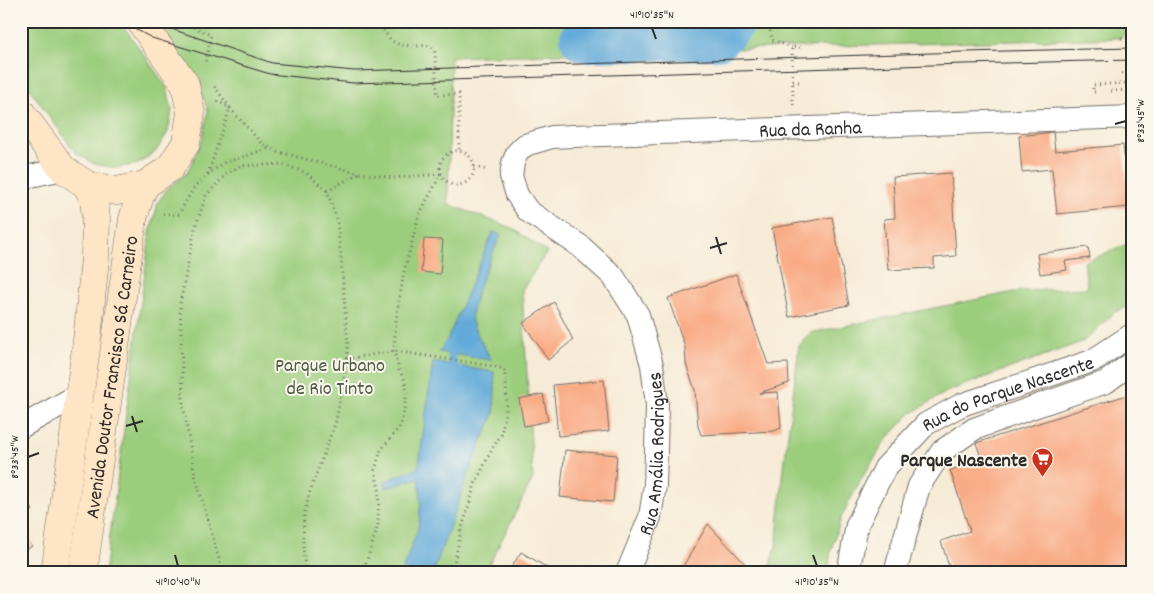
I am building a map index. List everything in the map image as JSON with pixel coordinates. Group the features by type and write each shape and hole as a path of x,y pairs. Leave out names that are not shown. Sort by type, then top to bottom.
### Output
{"main road":[{"path":"21,112 63,169 87,186 117,191 146,185 170,168 186,143 194,78 140,21"},
{"name":"Avenida Doutor Francisco Sá Carneiro","path":"83,573 133,219 139,199 146,185"},
{"name":"Avenida Doutor Francisco Sá Carneiro","path":"56,573 87,341 95,258 96,223 94,200 87,186"}],"street":[{"name":"Rua da Ranha","path":"511,176 512,163 517,153 525,145 552,137 1133,117"},
{"path":"21,178 63,169"},
{"name":"Rua Amália Rodrigues","path":"511,176 517,196 528,210 580,246 613,276 638,315 652,365 657,405 655,485 650,516 627,573"},
{"name":"Rua do Parque Nascente","path":"848,573 857,525 885,468 926,424 961,405 1092,361 1133,334"},
{"name":"Rua do Parque Nascente","path":"895,573 919,486 942,451 974,429 1106,382 1133,362"},
{"path":"21,427 80,394"}],"path":[{"path":"180,21 211,36 194,78 230,108"},
{"path":"379,21 390,40 399,45 428,45 434,49 437,95 459,94 459,151"},
{"path":"768,21 772,40 792,47 800,47"},
{"path":"1122,90 1093,92 1093,85 1128,83 1127,21"},
{"path":"1121,38 1128,38"},
{"path":"792,47 793,128"},
{"path":"1122,73 1128,74"},
{"path":"793,82 802,82"},
{"path":"214,85 230,108 262,144 278,152 359,173 393,178 441,174"},
{"path":"208,174 230,108"},
{"path":"155,214 179,214 193,189 208,174 224,163 271,148"},
{"path":"459,151 469,157 474,167 468,182 452,185 447,183 441,174 440,163 443,158 459,151"},
{"path":"223,573 195,475 183,404 180,304 195,228 206,196 226,174 240,166 262,164 283,164 306,173 327,192 337,220 348,346 347,359 336,421 310,490 304,515 305,573"},
{"path":"327,192 359,173"},
{"path":"364,573 378,526 379,490 375,470 381,450 401,425 407,394 405,381 399,370 394,351 396,319 404,272 419,214 441,174"},
{"path":"347,359 394,351 493,366 504,370 507,404 501,435 475,484 461,531 452,573"}],"green space":[{"path":"21,21 120,21 167,88 172,110 168,132 156,151 138,164 116,168 94,164 75,152 21,77"},
{"name":"Parque Urbano de Rio Tinto","path":"158,21 1133,21 1133,30 1127,30 1121,38 451,57 448,204 512,228 547,252 522,290 533,478 483,573 105,573 150,234 158,202 167,189 187,173 202,141 208,110 197,82"},
{"path":"1133,242 1133,305 1115,312 1084,341 948,391 910,414 886,440 860,481 841,518 831,550 828,573 770,573 777,540 799,346 810,333 1019,291 1087,288 1084,262"}],"water":[{"path":"493,232 501,235 477,291 472,314 473,326 491,360 439,352 448,338"},
{"path":"433,362 494,372 494,414 472,464 433,573 401,573 418,529 421,502 419,478 386,488 385,481 416,469 419,464"}],"building":[{"path":"1053,132 1055,151 1123,145 1129,207 1057,214 1052,169 1022,172 1019,136"},
{"path":"951,173 956,256 934,258 934,268 888,270 884,219 895,218 893,177"},
{"path":"832,217 849,305 789,317 772,228"},
{"path":"424,239 443,240 440,274 421,272"},
{"path":"1088,247 1090,258 1065,261 1067,270 1040,274 1037,254"},
{"path":"736,274 768,364 788,363 789,383 759,393 778,392 781,428 774,431 701,435 698,426 695,390 686,364 685,347 668,298"},
{"path":"554,302 573,340 548,360 523,323"},
{"path":"604,380 609,431 558,436 553,385"},
{"name":"Parque Nascente","path":"1133,393 1133,573 951,573 941,541 970,531 950,470 982,460 976,443"},
{"path":"543,394 548,421 524,426 519,399"},
{"path":"565,450 617,455 613,502 560,497"},
{"path":"21,493 33,510 21,519"},
{"path":"708,524 747,566 740,573 679,573"},
{"path":"21,531 32,546 21,554"},
{"path":"521,552 556,573 508,573"}],"waterway":[{"path":"584,38 717,36 732,21"},
{"path":"448,344 456,374"}],"tram line":[{"path":"120,21 152,38 270,74 353,83 1133,60"},
{"path":"148,21 272,63 354,71 1133,48"}],"place":[{"name":"Parque Nascente","path":"1043,478"}]}
